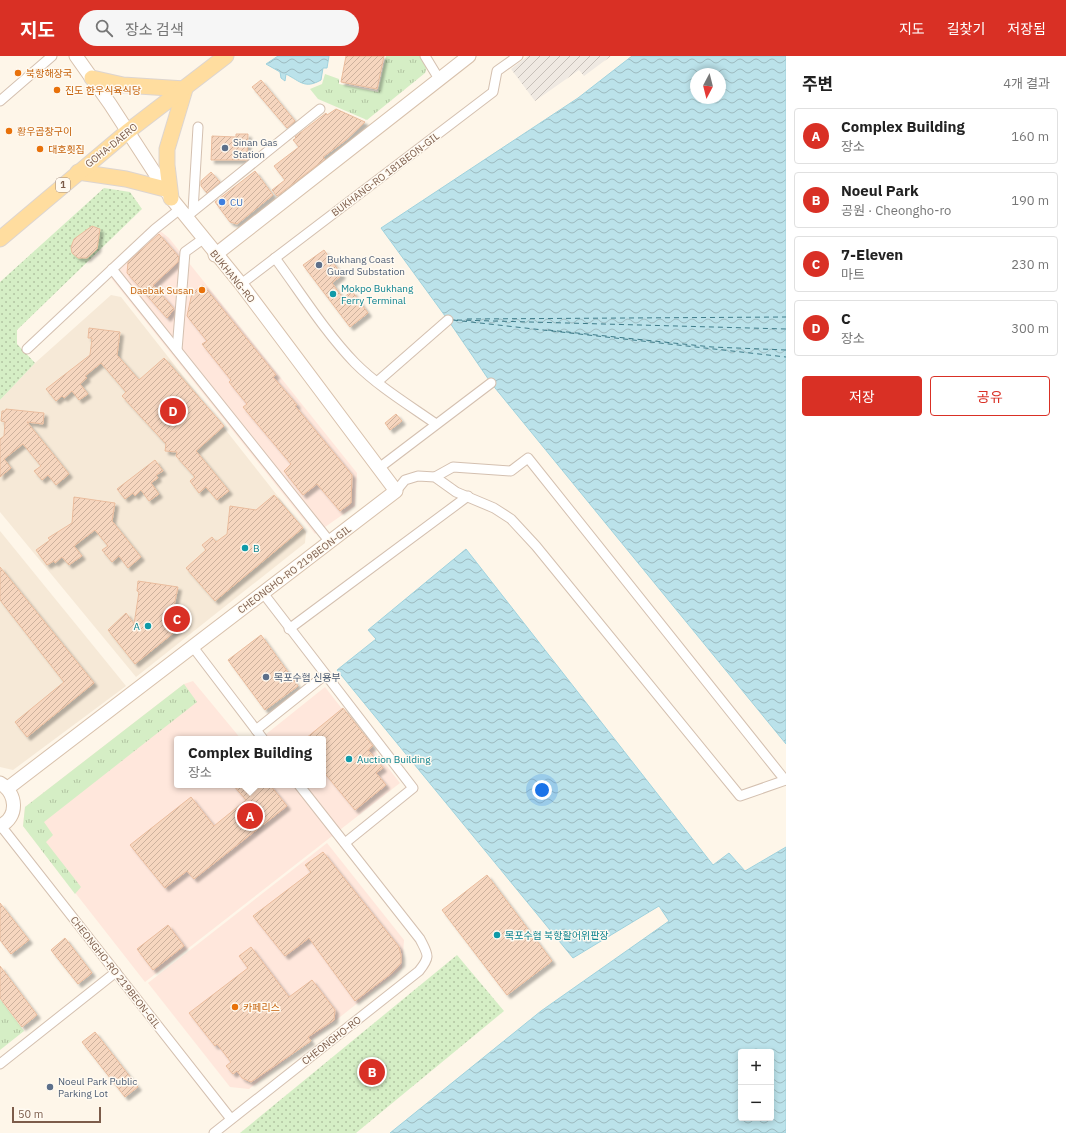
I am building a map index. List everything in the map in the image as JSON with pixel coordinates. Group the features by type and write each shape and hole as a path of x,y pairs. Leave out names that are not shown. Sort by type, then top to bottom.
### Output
{"main road":[{"name":"GOHA-DAERO","path":"0,239 127,132 185,89 226,56"},
{"path":"92,78 123,85 185,89 167,149 167,165 179,205"},
{"path":"78,172 126,179 179,205"}],"street":[{"path":"0,101 52,56"},
{"name":"BUKHANG-RO","path":"76,56 127,132 203,239 240,284 396,491"},
{"path":"425,56 439,79"},
{"path":"216,255 469,56"},
{"name":"BUKHANG-RO 181BEON-GIL","path":"240,284 493,92 497,71 518,56"},
{"path":"27,349 179,205 320,109"},
{"path":"179,205 198,127"},
{"path":"176,350 185,252 203,239"},
{"path":"275,258 336,340 356,363 377,382 436,424"},
{"path":"112,269 330,542"},
{"path":"377,382 448,320"},
{"path":"380,468 491,383"},
{"path":"396,491 405,480 418,476 435,478 456,492 494,508 510,519 536,546 740,796 786,780 528,458 511,471 453,467 435,478"},
{"name":"CHEONGHO-RO 219BEON-GIL","path":"4,786 193,647 396,491"},
{"path":"289,630 468,496"},
{"path":"262,593 289,630 413,788 345,843 301,788"},
{"path":"193,647 261,736"},
{"path":"256,730 325,675"},
{"path":"0,826 5,824 13,812 14,803 4,786"},
{"name":"CHEONGHO-RO 219BEON-GIL","path":"0,826 231,1119"},
{"name":"CHEONGHO-RO","path":"214,1133 419,971 427,961 428,955 420,939 345,843"},
{"path":"0,1064 116,972"}],"shaded area":[{"path":"528,56 611,56 584,76 579,70 535,101 511,69"},
{"path":"159,230 169,238 357,473 355,506 315,534 111,278"},
{"path":"111,295 121,297 306,532 305,543 136,677 0,512 0,400 35,363"},
{"path":"0,531 126,686 13,770 0,767"},
{"path":"193,681 239,736 174,736 174,788 326,788 326,736 264,736 325,687 400,783 145,982 23,826 25,807 184,684"},
{"path":"327,843 404,940 402,968 249,1089 230,1087 148,983"}],"green space":[{"path":"386,56 420,56 427,67 425,73 367,120 318,99 310,89 322,84 325,74 339,79 339,84 378,92"},
{"path":"104,188 130,192 142,209 17,330 17,344 35,363 0,400 0,282"},
{"path":"184,684 197,702 44,822 53,835 46,842 81,887 75,894 23,826 25,807"},
{"path":"457,955 504,1011 356,1133 240,1133"},
{"path":"0,999 24,1031 0,1050"}],"water":[{"path":"278,56 329,56 327,68 323,68 321,80 316,83 307,84 299,82 286,74 285,81 281,78 280,72 266,64"},
{"path":"632,56 786,56 786,744 491,383 448,320 381,228 578,98"},
{"path":"466,549 713,865 729,853 745,871 786,847 786,1133 390,1133 541,1011 669,921 659,906 573,958 337,670 376,639 368,630"}],"building":[{"path":"346,56 384,56 377,89 341,82"},
{"path":"261,80 295,121 287,128 252,87"},
{"path":"336,109 365,122 346,140 323,157 325,159 277,196 272,190 285,180 274,166 299,147 293,140 296,138 295,137 326,113 327,115"},
{"path":"236,134 248,134 247,160 211,160 212,136 236,137"},
{"path":"255,171 273,195 237,224 230,222 215,202"},
{"path":"211,172 220,182 207,193 201,186 201,181"},
{"path":"92,226 100,229 97,249 87,258 78,258 72,253 71,247 74,239"},
{"path":"159,234 179,257 178,262 153,285 174,309 167,318 127,273 128,262"},
{"name":"Mokpo Bukhang Ferry Terminal","path":"324,250 342,275 332,283 343,298 352,291 368,313 350,327 303,265"},
{"path":"203,285 276,375 273,377 297,405 295,406 352,475 351,503 340,511 317,484 303,495 284,471 291,464 243,407 247,404 229,382 231,380 202,344 207,341 187,316 192,293"},
{"path":"89,328 120,332 117,355 139,380 164,358 224,426 196,451 229,491 217,500 206,487 199,493 190,481 195,477 176,456 177,452 165,451 166,444 122,396 126,392 101,363 85,376 87,378 80,384 88,394 79,400 72,391 64,398 62,396 56,401 46,389 90,355 92,338 88,338"},
{"path":"6,409 44,413 43,424 27,422 69,474 56,485 48,475 42,480 34,471 41,466 23,444 4,459 11,468 0,477 0,439 4,436 5,422 1,421 2,411 5,411"},
{"path":"396,414 402,421 390,430 385,423"},
{"path":"155,460 163,471 156,475 158,478 151,483 159,494 149,501 141,490 135,496 133,493 125,499 117,489"},
{"name":"B","path":"274,495 303,528 215,601 186,568 206,550 202,545 212,537 216,542 227,534 230,506 256,510"},
{"path":"74,497 115,503 112,521 141,557 128,568 119,556 112,562 102,550 108,546 95,530 74,546 82,556 69,565 62,557 55,563 54,561 47,565 36,550 50,540 48,538 72,523"},
{"path":"0,567 94,683 27,737 15,722 64,682 0,600"},
{"name":"A","path":"138,581 178,587 174,606 187,622 135,664 108,630 126,613 134,624 139,592 137,591"},
{"path":"261,635 298,686 265,710 228,660"},
{"name":"Auction Building","path":"343,708 373,746 368,750 383,768 376,773 386,785 355,810 326,775 326,736 309,736"},
{"path":"236,788 272,788 287,806 194,879 187,871 165,888 130,845 191,797 214,826 246,800"},
{"path":"323,852 399,947 401,955 401,963 392,973 355,1001 309,938 285,956 253,916 311,872 305,865"},
{"name":"목포수협 북항활어위판장","path":"487,875 552,961 507,995 442,910"},
{"path":"0,903 29,940 11,954 0,940"},
{"path":"168,925 184,946 153,970 137,949"},
{"path":"65,938 92,973 78,984 51,950"},
{"path":"251,947 289,997 312,980 335,1010 334,1020 308,1037 311,1041 251,1082 242,1078 237,1071 233,1074 226,1066 231,1062 217,1044 215,1046 189,1013 248,968 239,956"},
{"path":"0,966 37,1015 22,1027 0,998"},
{"path":"95,1032 138,1087 125,1097 82,1042"}],"ferry route":[{"path":"467,319 786,317"},
{"path":"453,320 786,357"},
{"path":"457,320 786,329"},
{"path":"548,330 712,347 786,350"}],"place":[{"name":"북항해장국","path":"18,73"},
{"name":"진도 한우식육식당","path":"57,90"},
{"name":"황우곱창구이","path":"9,131"},
{"name":"Sinan Gas Station","path":"225,148"},
{"name":"대호횟집","path":"40,149"},
{"name":"CU","path":"222,202"},
{"name":"Bukhang Coast Guard Substation","path":"319,265"},
{"name":"Daebak Susan","path":"202,290"},
{"name":"Mokpo Bukhang Ferry Terminal","path":"333,294"},
{"name":"C","path":"173,411"},
{"name":"B","path":"245,548"},
{"name":"7-Eleven","path":"177,619"},
{"name":"A","path":"148,626"},
{"name":"목포수협 신용부","path":"266,677"},
{"name":"Auction Building","path":"349,759"},
{"name":"Complex Building","path":"250,816"},
{"name":"목포수협 북항활어위판장","path":"497,935"},
{"name":"카페리스","path":"235,1007"},
{"name":"Noeul Park","path":"372,1072"},
{"name":"Noeul Park Public Parking Lot","path":"50,1087"}]}
